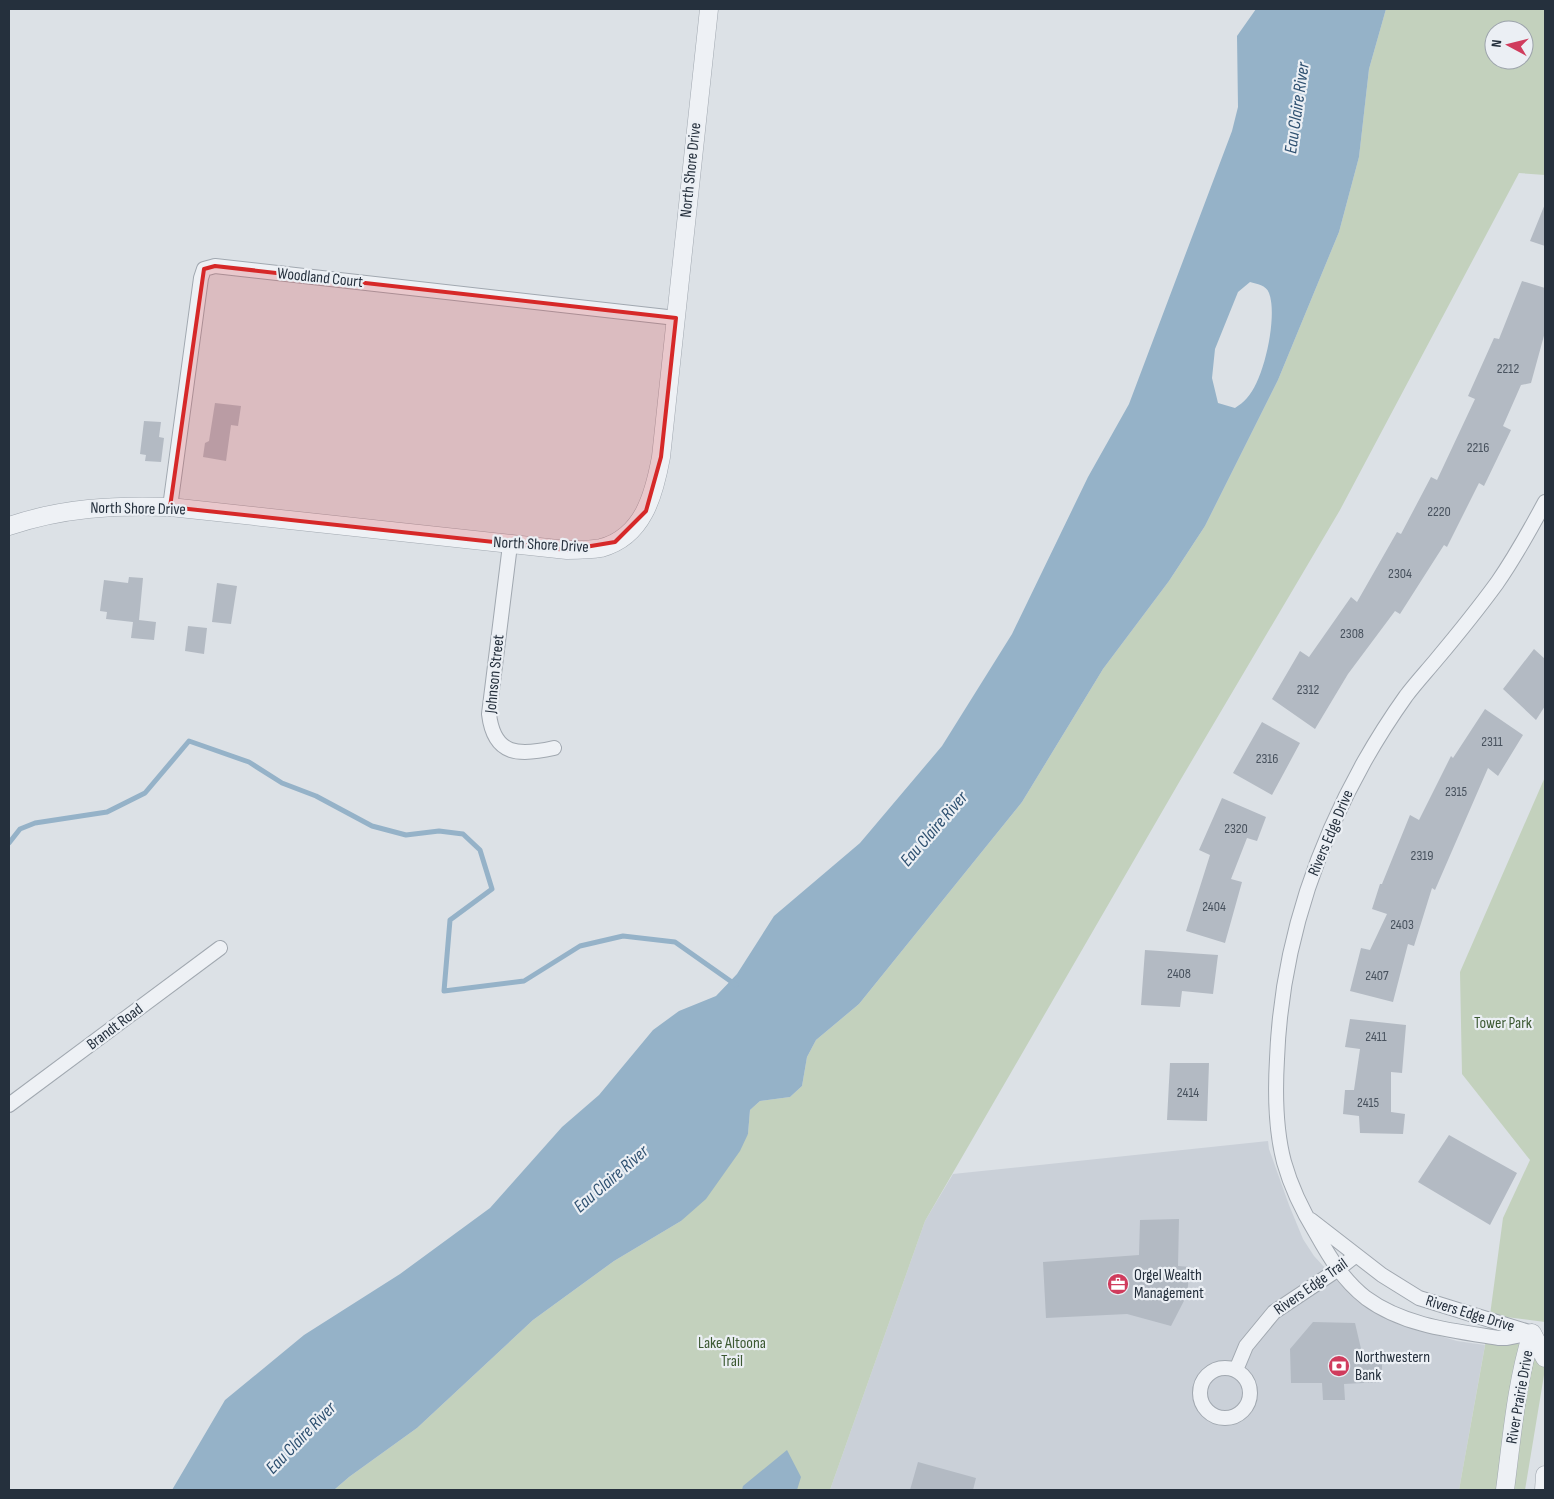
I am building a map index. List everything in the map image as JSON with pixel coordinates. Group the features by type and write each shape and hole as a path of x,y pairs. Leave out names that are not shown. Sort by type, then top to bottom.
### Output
{"street":[{"name":"North Shore Drive","path":"9,526 53,513 83,509 110,506 170,507 567,550 602,548 615,542 639,523 652,497 657,480 709,9"},
{"name":"Woodland Court","path":"170,507 201,278 204,269 215,266 676,318"},
{"name":"Rivers Edge Drive","path":"1539,1334 1499,1338 1454,1331 1408,1320 1385,1310 1366,1298 1346,1280 1305,1215 1293,1190 1284,1160 1276,1108 1276,1078 1277,1043 1285,977 1298,921 1324,842 1344,799 1385,726 1407,695 1496,583 1520,548 1545,502"},
{"name":"Johnson Street","path":"510,545 489,714 490,724 495,737 503,746 511,750 532,753 554,748"},
{"name":"Brandt Road","path":"9,1105 220,948"},
{"name":"Rivers Edge Drive","path":"1305,1215 1355,1256 1402,1289 1419,1298 1539,1334"},
{"name":"Rivers Edge Trail","path":"1236,1370 1246,1346 1274,1312 1338,1270 1355,1256"},
{"name":"River Prairie Drive","path":"1539,1334 1545,1358"},
{"name":"River Prairie Drive","path":"1505,1490 1517,1396 1524,1359 1539,1334"},
{"path":"1544,1490 1545,1475"}],"highlighted area":[{"path":"215,266 676,318 661,457 646,511 615,542 567,550 170,507 204,269"}],"shaded area":[{"path":"1268,1141 1269,1149 1289,1205 1303,1239 1314,1256 1341,1285 1371,1309 1420,1330 1457,1341 1485,1345 1459,1490 830,1490 925,1221 953,1174"}],"green space":[{"name":"Lake Altoona Trail","path":"1386,9 1545,9 1545,175 1519,173 1340,510 1181,779 925,1221 830,1490 334,1490 417,1428 533,1320 614,1261 681,1221 748,1134 750,1110 760,1101 790,1097 802,1086 807,1057 816,1040 859,1004 1022,802 1103,669 1169,581 1205,526 1278,380 1339,232 1359,157 1369,69"},
{"name":"Tower Park","path":"1545,777 1545,1322 1490,1315 1503,1218 1530,1160 1462,1074 1460,972"},
{"path":"1486,1340 1545,1347 1545,1369 1525,1490 1459,1490"}],"water":[{"name":"Eau Claire River","path":"1256,9 1386,9 1369,69 1359,157 1339,232 1278,380 1205,526 1169,581 1103,669 1022,802 859,1004 816,1040 807,1057 802,1086 790,1097 760,1101 750,1110 748,1134 740,1151 706,1199 681,1221 614,1261 533,1320 417,1428 334,1490 172,1490 225,1400 304,1335 400,1274 490,1208 562,1127 599,1095 653,1030 679,1011 716,996 737,974 774,916 860,843 942,746 1012,634 1088,477 1129,404 1232,131 1238,107 1237,36","holes":["1250,282 1268,290 1272,317 1268,348 1259,378 1247,398 1235,408 1218,403 1212,378 1215,349 1238,292"]},
{"path":"787,1450 801,1477 797,1490 742,1490 743,1486"}],"building":[{"path":"1545,204 1545,246 1530,241"},
{"path":"1522,281 1545,288 1545,332 1531,383 1521,385 1503,426 1511,430 1484,486 1479,483 1447,547 1444,545 1400,614 1395,611 1348,674 1315,729 1272,699 1300,651 1309,657 1351,597 1357,602 1397,532 1401,534 1431,477 1437,480 1475,399 1468,396 1494,338 1499,339"},
{"path":"215,403 241,406 238,426 231,425 226,461 203,457 205,443 209,441"},
{"path":"144,421 161,422 159,437 164,438 161,462 145,461 146,455 140,454"},
{"path":"129,577 143,578 139,620 156,622 154,640 131,638 133,622 106,619 107,612 100,611 104,580 128,583"},
{"path":"217,583 237,586 231,624 212,622"},
{"path":"188,626 207,628 204,654 185,651"},
{"path":"1534,649 1545,659 1545,706 1536,720 1503,689"},
{"path":"1485,709 1523,735 1498,776 1488,768 1435,890 1432,888 1414,946 1408,944 1393,1002 1350,991 1361,948 1370,950 1387,914 1372,909 1380,884 1382,884 1410,815 1419,820 1451,756 1453,758"},
{"path":"1262,722 1300,743 1272,795 1233,773"},
{"path":"1222,798 1266,817 1257,841 1247,838 1231,879 1242,882 1225,943 1186,931 1210,855 1199,850"},
{"path":"1145,950 1218,955 1213,994 1182,991 1180,1007 1141,1005"},
{"path":"1350,1019 1406,1025 1402,1073 1391,1072 1391,1112 1405,1114 1403,1134 1360,1133 1359,1116 1343,1114 1345,1090 1354,1090 1360,1049 1345,1047"},
{"path":"1170,1063 1209,1063 1207,1121 1167,1120"},
{"path":"1449,1135 1517,1173 1490,1225 1418,1182"},
{"path":"1179,1219 1178,1266 1190,1267 1187,1295 1171,1326 1127,1314 1046,1318 1043,1262 1139,1255 1140,1220"},
{"path":"1313,1322 1355,1323 1362,1353 1382,1351 1382,1382 1344,1384 1345,1400 1323,1400 1322,1383 1291,1383 1290,1349"},
{"path":"918,1462 976,1478 973,1490 910,1490"}],"waterway":[{"path":"9,843 20,829 35,823 107,812 145,793 189,741 249,762 282,783 316,796 372,826 406,835 439,831 463,834 480,850 492,889 450,920 444,991 524,981 580,946 623,936 675,942 736,985"}],"place":[{"name":"Orgel Wealth Management","path":"1118,1284"},
{"name":"Northwestern Bank","path":"1339,1366"}]}
